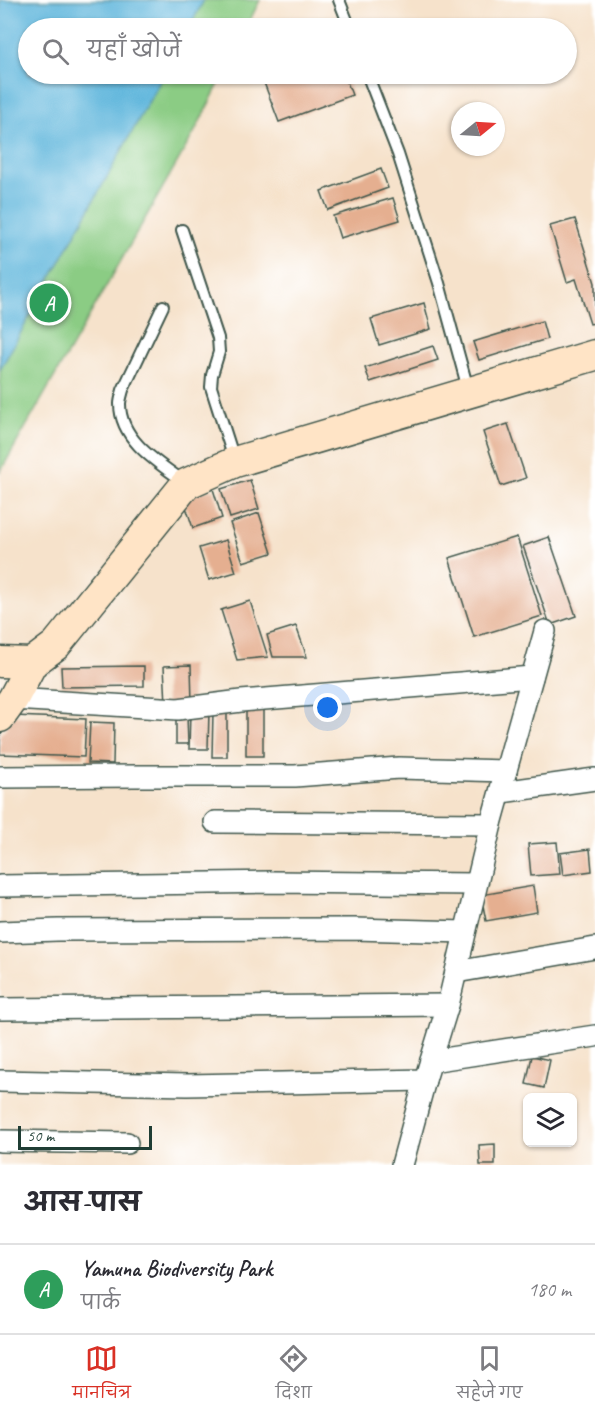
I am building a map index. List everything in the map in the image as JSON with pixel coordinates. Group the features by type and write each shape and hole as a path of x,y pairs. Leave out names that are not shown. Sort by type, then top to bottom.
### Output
{"street":[{"path":"6,708 33,663 56,645 186,484 235,462 595,355"},
{"path":"402,1165 448,1005 491,824 545,631"},
{"path":"0,662 33,663"},
{"path":"6,708 178,709 241,701 532,678"},
{"path":"0,777 295,776 399,768 506,771"},
{"path":"501,792 595,779"},
{"path":"215,822 491,824"},
{"path":"0,886 272,882 476,884"},
{"path":"0,932 354,929 465,932"},
{"path":"456,972 595,948"},
{"path":"0,1008 448,1005"},
{"path":"0,1081 187,1085 428,1070 595,1036"},
{"path":"0,1141 127,1143"}],"lane":[{"path":"339,0 346,18"},
{"path":"371,84 405,175 439,283 469,393"},
{"path":"182,230 218,338 219,352 211,387 235,462"},
{"path":"163,306 123,390 120,405 124,423 131,436 149,455 186,484"}],"green space":[{"path":"0,0 260,0 251,18 18,18 18,84 219,84 194,133 0,472"}],"water":[{"path":"0,0 204,0 194,18 18,18 18,84 158,84 0,370"}],"building":[{"path":"265,84 348,84 352,95 279,122"},
{"path":"381,169 388,188 328,210 321,191"},
{"path":"393,198 400,220 340,238 333,216"},
{"path":"575,219 595,283 595,323 590,324 576,279 567,282 550,226"},
{"path":"424,303 431,329 379,345 371,319"},
{"path":"542,321 547,339 479,360 473,342"},
{"path":"433,346 438,360 370,382 365,368"},
{"path":"508,424 526,478 501,486 483,432"},
{"path":"250,480 259,509 230,518 221,489"},
{"path":"213,489 222,518 193,528 183,498"},
{"path":"259,513 272,553 243,562 230,523"},
{"path":"517,537 542,616 474,637 449,558"},
{"path":"549,537 576,616 550,625 523,546"},
{"path":"226,540 236,572 209,580 199,548"},
{"path":"250,601 268,657 237,660 221,610"},
{"path":"296,626 307,657 273,657 267,635"},
{"path":"191,665 192,704 166,704 164,666"},
{"path":"144,666 144,686 62,687 61,667"},
{"path":"246,710 263,710 263,756 246,756"},
{"path":"190,711 209,711 208,749 189,749"},
{"path":"213,712 227,712 227,757 212,757"},
{"path":"176,715 187,715 188,744 176,744"},
{"path":"14,716 86,719 84,757 0,754 0,736"},
{"path":"90,722 114,723 113,764 88,763"},
{"path":"557,842 560,874 531,876 528,844"},
{"path":"590,849 592,871 563,875 560,853"},
{"path":"533,886 537,912 486,921 481,895"},
{"path":"532,1056 550,1060 544,1088 526,1084"},
{"path":"495,1144 495,1165 480,1165 479,1145"}],"place":[{"name":"Yamuna Biodiversity Park","path":"49,303"}]}
